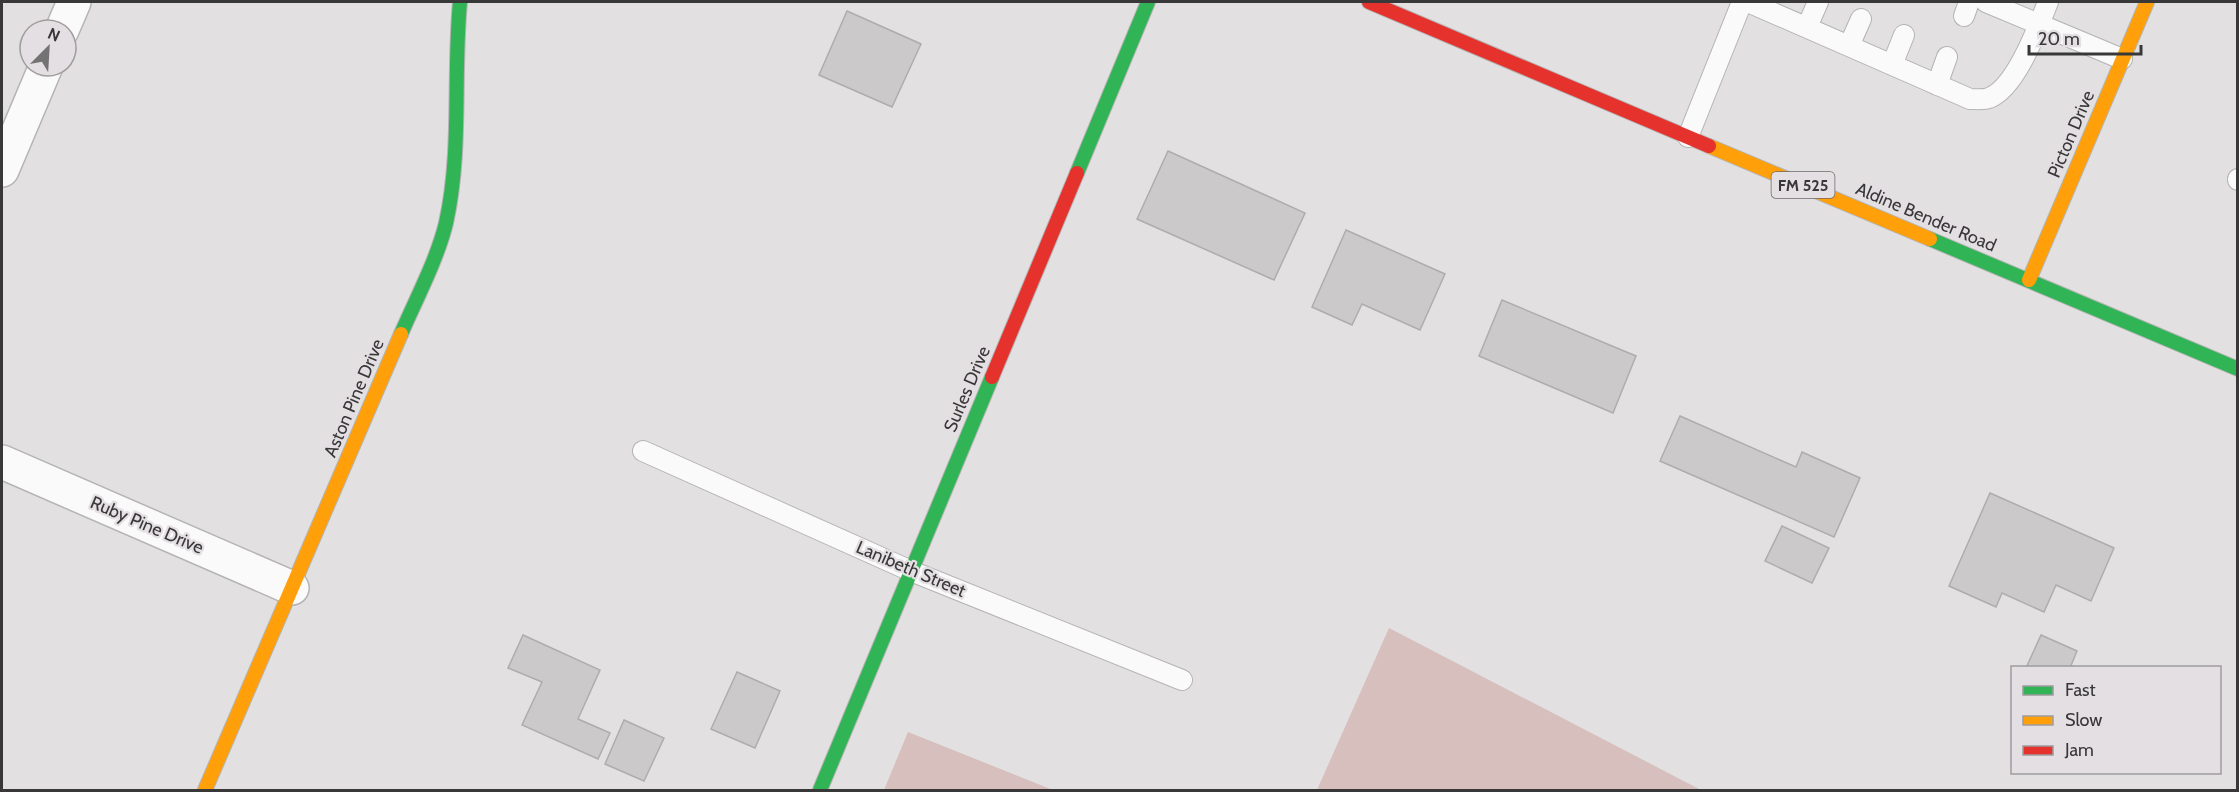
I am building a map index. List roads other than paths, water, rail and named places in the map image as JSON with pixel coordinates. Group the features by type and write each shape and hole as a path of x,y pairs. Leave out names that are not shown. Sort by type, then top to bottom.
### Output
{"street":[{"path":"67,18 74,2"},
{"name":"Aston Pine Drive","path":"206,790 425,277 446,222 453,172 457,28 460,2"},
{"name":"Surles Drive","path":"819,790 1148,2"},
{"name":"Aldine Bender Road","path":"1369,2 2238,369"},
{"name":"Picton Drive","path":"2029,280 2147,2"},
{"path":"2,170 41,78"},
{"name":"Ruby Pine Drive","path":"2,462 292,588"}],"lane":[{"path":"1688,137 1742,2"},
{"path":"1748,2 1970,99 1989,98 2005,87 2017,69 2048,2"},
{"path":"1807,27 1818,2"},
{"path":"1986,2 2122,59"},
{"path":"1849,46 1861,19"},
{"path":"1892,65 1904,35"},
{"path":"1936,85 1947,57"},
{"name":"Lanibeth Street","path":"643,451 911,571 1182,680"}]}
